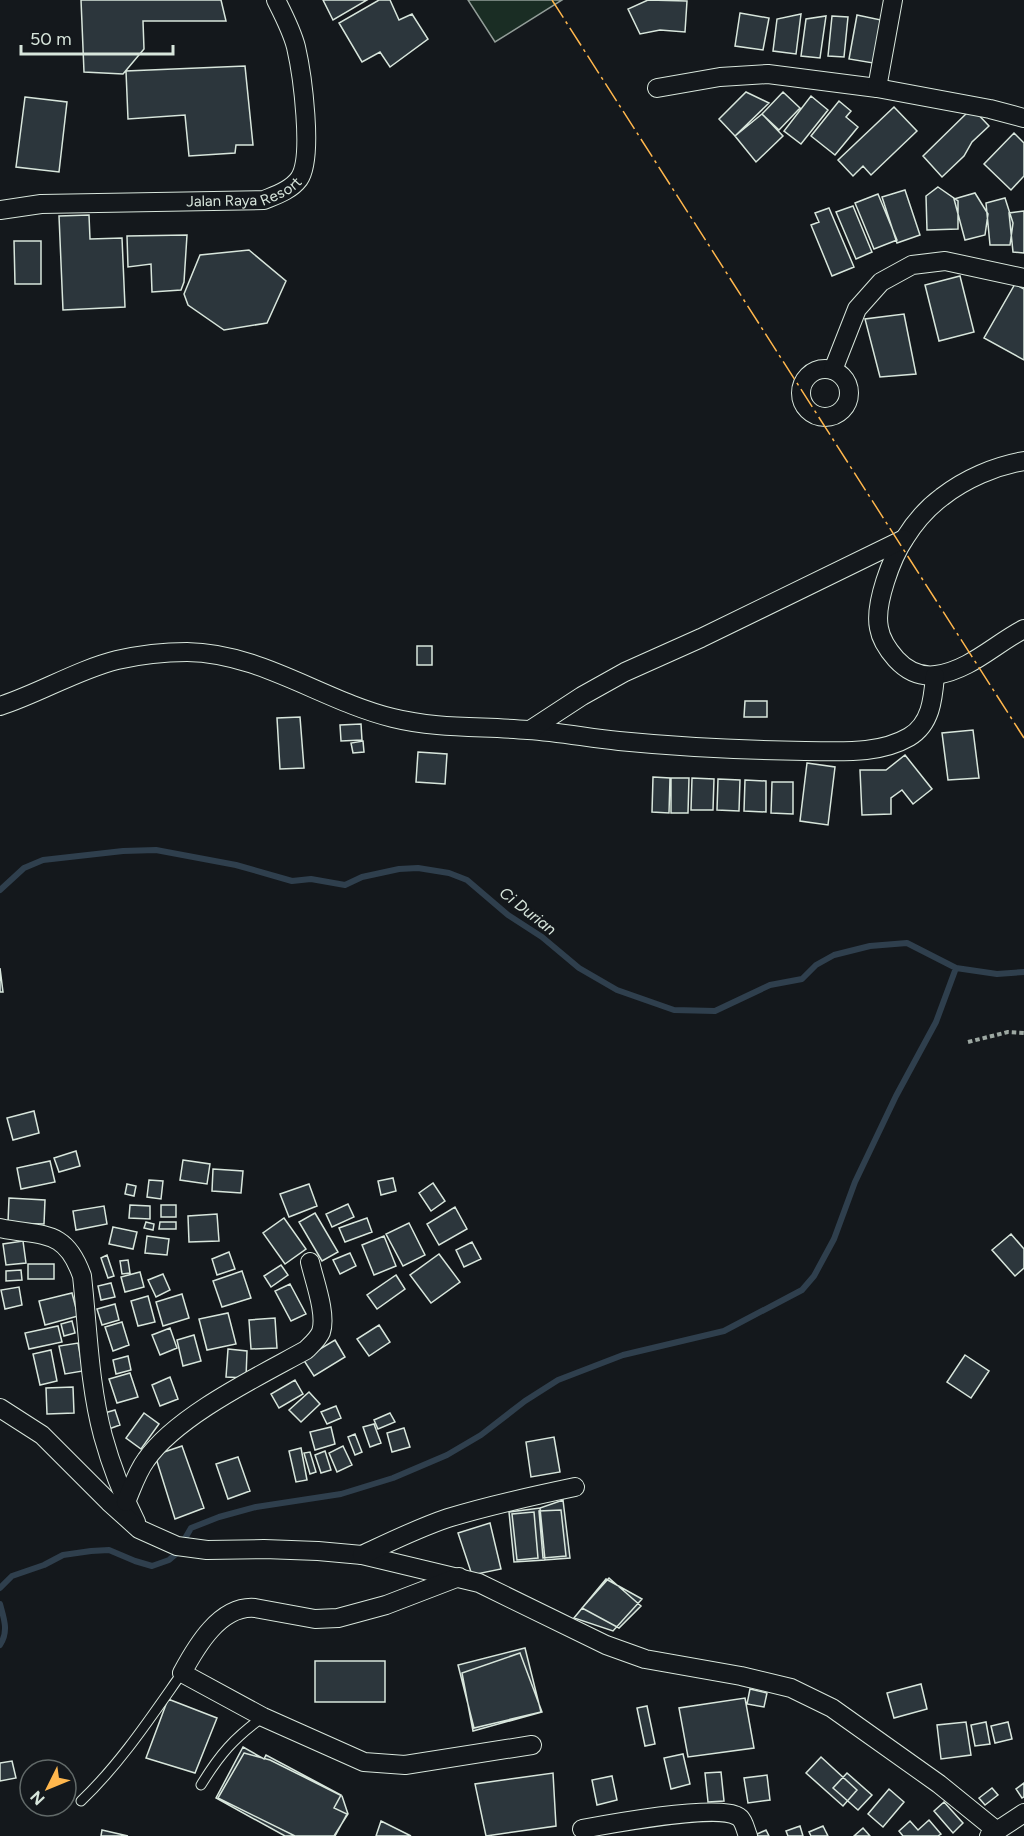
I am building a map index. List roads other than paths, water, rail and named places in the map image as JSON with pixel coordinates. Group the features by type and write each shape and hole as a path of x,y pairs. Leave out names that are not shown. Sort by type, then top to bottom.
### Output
{"street":[{"name":"Jalan Raya Resort","path":"0,210 41,204 264,200 287,190 299,179 306,164 304,98 296,45 276,0"},
{"path":"877,88 893,0"},
{"path":"657,88 720,77 768,74 877,88 990,109 1024,118"},
{"path":"833,370 857,309 882,282 912,265 945,261 1024,278"},
{"path":"1024,461 1004,464 968,480 943,496 924,513 904,539 886,584 879,609 879,628 887,649 915,674 935,676 956,670 973,662 1008,637 1024,629"},
{"path":"530,730 582,696 625,672 712,633 904,539"},
{"path":"0,706 117,660 188,652 223,656 284,675 314,690 391,718 419,723 530,730 619,741 774,751 860,751 891,746 911,736 926,720 933,701 935,676"},
{"path":"0,1228 51,1237 66,1245 76,1258 82,1276 96,1398 103,1435 112,1467 139,1528"},
{"path":"126,1502 145,1461 165,1437 193,1417 306,1350 316,1341 321,1333 323,1322 310,1262"},
{"path":"0,1408 42,1435 109,1502 139,1528 177,1546 207,1550 264,1549 362,1555 479,1583 606,1645 645,1659 741,1676 791,1688 832,1708 939,1784 993,1833 1024,1812"},
{"path":"362,1555 447,1519 504,1502 575,1487"},
{"path":"459,1577 386,1605 338,1618 315,1619 255,1608 238,1609 219,1622 203,1638 182,1673 263,1717 364,1762 405,1765 532,1745"},
{"path":"582,1828 645,1818 726,1813 737,1816 743,1822 748,1836"}],"lane":[{"path":"81,1801 112,1767 182,1673"},
{"path":"201,1785 235,1738 263,1717"}],"waterway":[{"name":"Ci Durian","path":"0,890 24,868 43,860 123,851 156,850 236,865 292,881 311,879 345,885 362,877 399,869 418,868 449,873 467,880 508,915 542,937 579,968 617,990 674,1010 715,1011 770,985 802,979 816,965 834,955 870,946 907,943 956,968 997,974 1024,972"},
{"path":"0,1588 12,1576 44,1565 63,1555 109,1550 152,1566 169,1560 176,1554 191,1528 219,1517 256,1507 341,1494 393,1478 447,1455 481,1435 525,1401 558,1380 623,1355 724,1331 802,1290 814,1276 834,1239 855,1182 896,1096 936,1022 956,968"},
{"path":"0,1604 5,1630 0,1645"}]}
